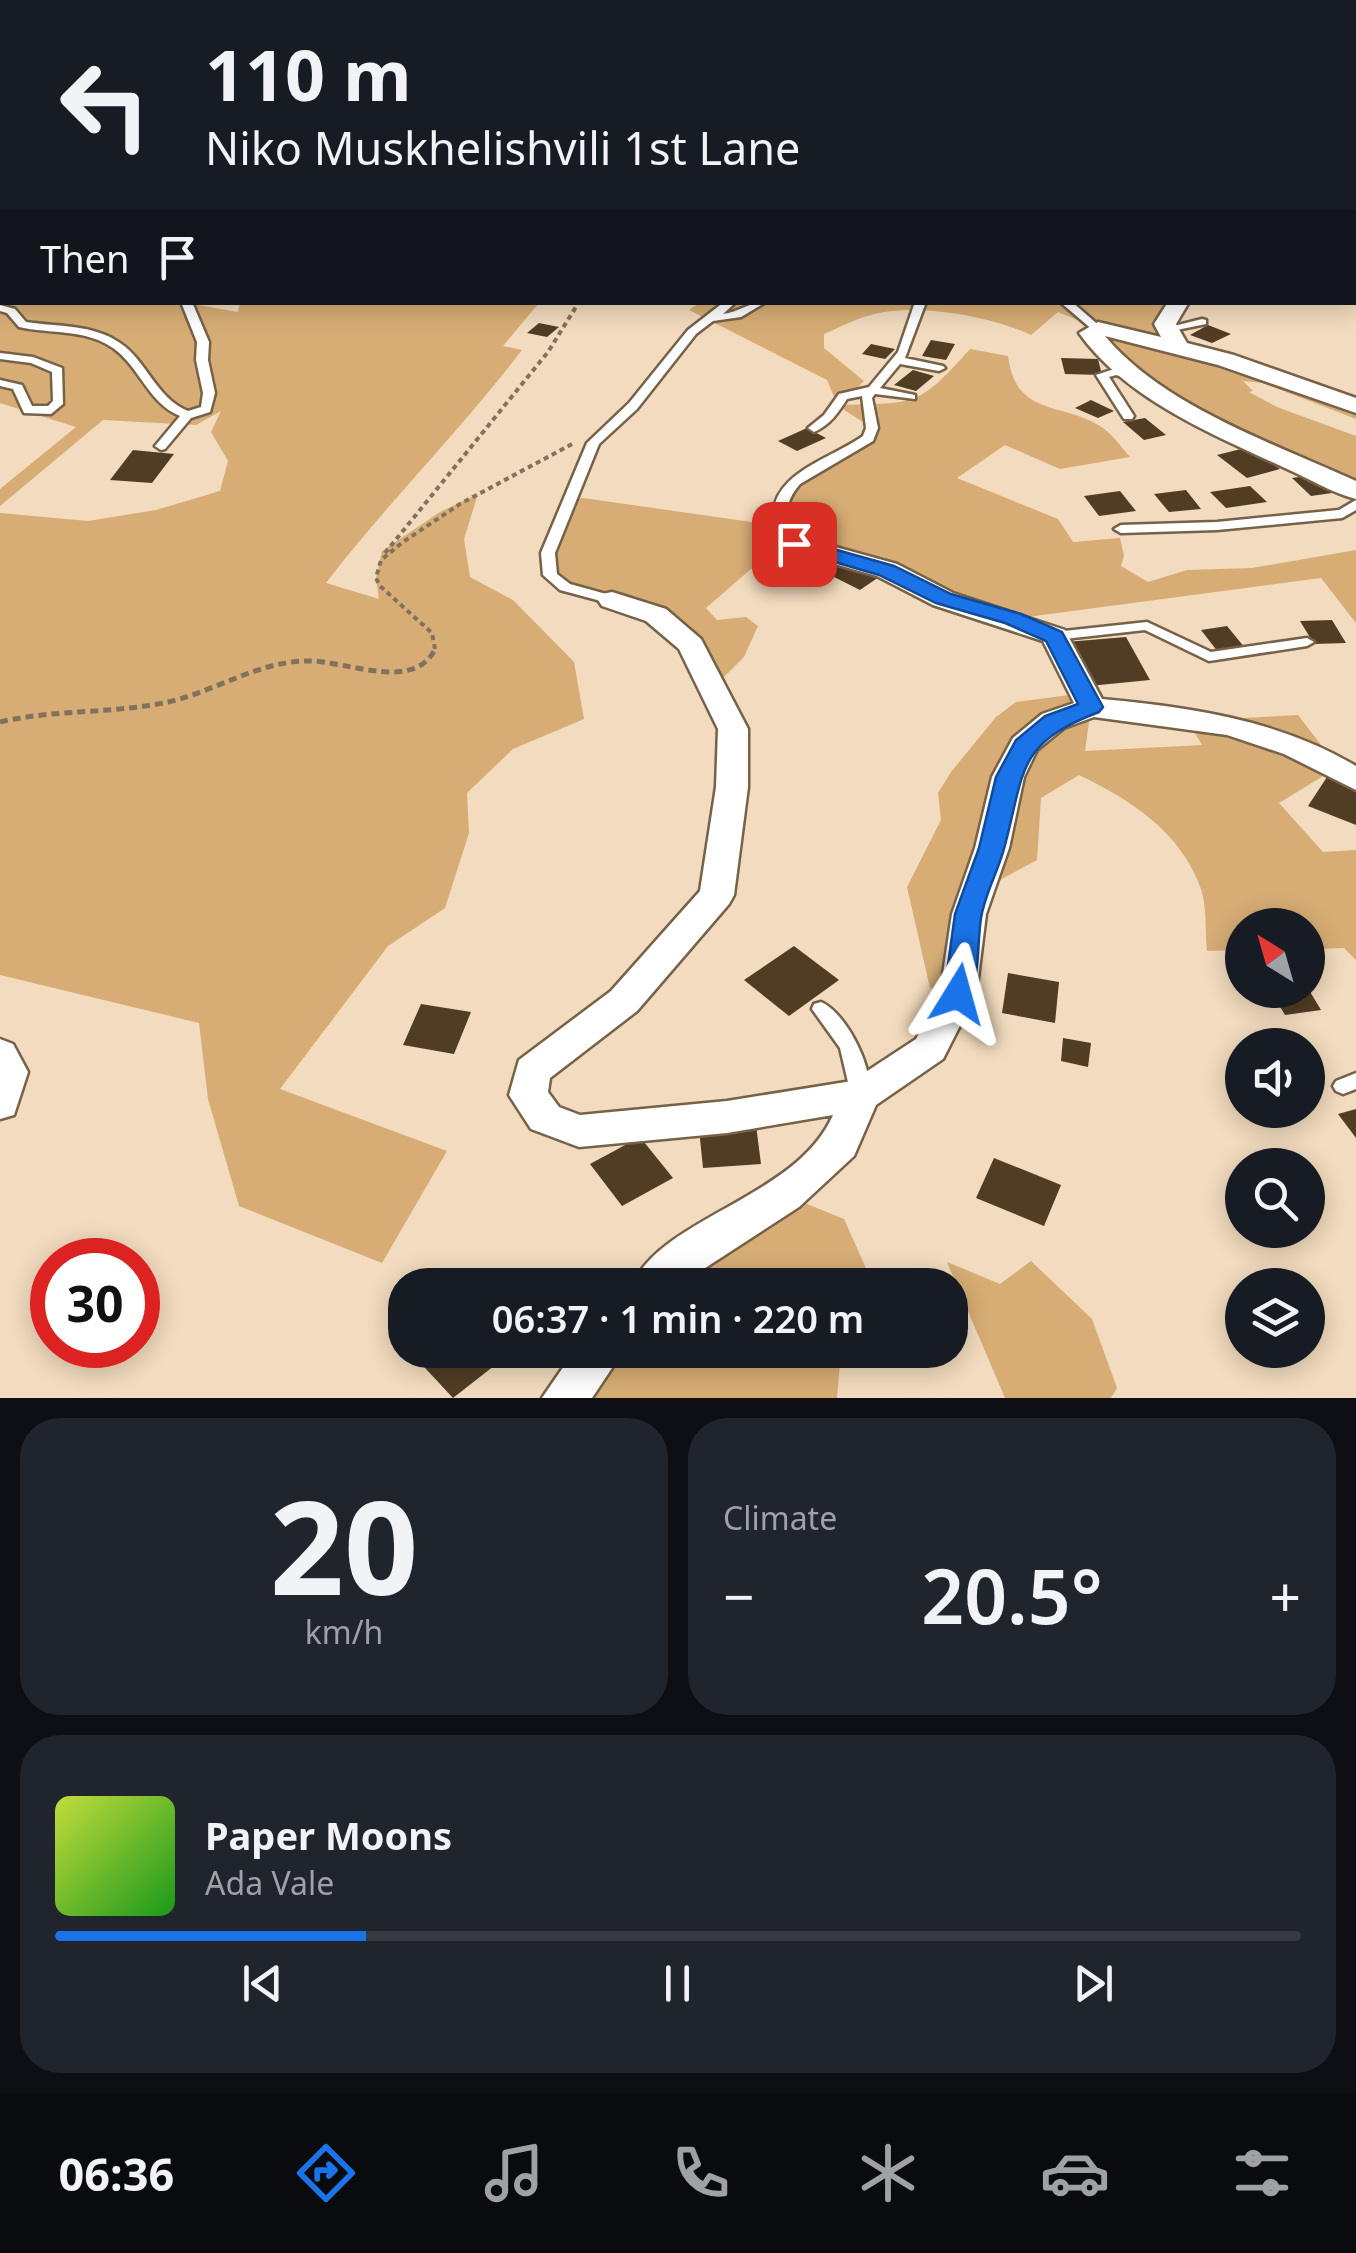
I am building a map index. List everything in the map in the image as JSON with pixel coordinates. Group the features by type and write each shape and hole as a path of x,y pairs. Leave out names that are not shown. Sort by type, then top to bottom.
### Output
{"street":[{"path":"1172,338 1168,314 1176,305"},
{"path":"1356,406 1172,338 1098,329 1090,333 1115,364 1138,379 1244,439 1356,491"},
{"path":"780,526 794,544 886,570 943,598 1054,636 1091,707"},
{"path":"612,600 656,615 691,645 733,729 732,788 717,895 624,1001 532,1071 528,1095 545,1118 579,1131 727,1117 860,1095 930,1049 958,994 968,914 992,848 1008,777 1024,745 1054,721 1091,707 1258,732 1312,752 1356,780"},
{"path":"0,1054 9,1072 0,1104"},
{"path":"666,1268 785,1195 840,1145 860,1095"},
{"path":"565,1398 588,1368"}],"lane":[{"path":"162,446 187,414 206,409 211,396 199,356 203,342 187,305"},
{"path":"612,600 566,587 550,575 548,554 579,473 603,430 634,406 681,343 727,305"},
{"path":"712,318 737,315 755,305"},
{"path":"780,526 778,519 791,484 869,438 872,428 866,398 899,360 920,305"},
{"path":"1070,305 1098,329"},
{"path":"0,308 11,312 23,325 81,331 115,344 140,366 166,402 187,414"},
{"path":"1172,338 1202,322"},
{"path":"0,356 33,360 58,370 59,402 51,410 28,410 18,387 0,383"},
{"path":"899,360 939,368"},
{"path":"1128,416 1102,375 1117,371 1138,379"},
{"path":"814,428 828,418 843,396 873,390 911,397"},
{"path":"1121,530 1342,514 1356,504"},
{"path":"1054,636 1147,626 1209,657 1308,642"},
{"path":"822,1009 838,1027 857,1060 860,1095"}],"path":[{"path":"0,722 31,714 94,713 171,701 244,674 296,661 333,661 377,672 421,665 432,658 437,644 432,634 380,586 376,578 381,560 394,537 548,352 577,305"},
{"path":"381,560 460,504 603,430"}],"shaded area":[{"path":"0,305 198,305 238,312 239,305 537,305 503,346 522,350 326,583 379,599 376,578 382,551 440,512 478,494 464,539 470,577 513,600 574,662 584,719 513,749 467,793 469,833 445,908 388,946 280,1089 447,1151 382,1263 239,1206 208,1099 199,1023 0,975 0,513 88,521 156,510 220,491 228,461 211,432 221,411 196,425 103,420 0,506 0,489 76,427 0,403"},
{"path":"696,305 1174,305 1177,346 1356,406 1356,419 1263,383 1243,381 1253,391 1249,392 1277,407 1356,436 1356,491 1138,379 1097,328 1058,312 1031,335 954,314 892,311 824,334 824,348 864,381 840,405 885,404 914,398 939,382 970,349 1008,356 1021,390 1044,406 1103,428 1130,457 1060,469 1005,445 957,478 1058,519 1073,542 1120,538 1124,556 1121,566 1148,582 1187,570 1252,568 1356,550 1356,623 1321,578 1013,619 814,550 778,574 751,569 706,608 717,620 746,617 758,626 744,657 713,688 656,615 565,587 550,575 548,553 571,500 583,498 780,526 800,483 863,439 866,424 838,406 827,380 689,310"},
{"path":"1085,693 1091,707 1085,751 1202,745 1188,721 1298,715 1338,767 1279,803 1323,852 1356,850 1356,960 1344,948 1325,949 1325,908 1225,908 1225,950 1207,951 1203,896 1181,851 1135,807 1079,775 1041,798 1037,860 976,893 958,994 930,988 907,887 941,820 938,793 996,717 1016,702"},
{"path":"785,1195 844,1219 866,1268 678,1268"},
{"path":"1031,1261 1092,1319 1117,1388 1111,1398 1005,1398 968,1311 968,1271 1000,1284"},
{"path":"588,1368 840,1368 837,1398 565,1398"}],"building":[{"path":"539,323 559,327 547,337 527,333"},
{"path":"1208,325 1231,334 1212,343 1190,335"},
{"path":"931,340 955,344 946,360 922,356"},
{"path":"871,344 895,349 885,359 862,354"},
{"path":"1061,358 1098,359 1102,375 1065,374"},
{"path":"913,370 934,376 916,391 894,385"},
{"path":"1091,400 1114,411 1098,418 1075,408"},
{"path":"1145,418 1166,435 1144,440 1123,422"},
{"path":"807,428 826,438 797,451 778,441"},
{"path":"1249,447 1280,469 1247,478 1217,455"},
{"path":"133,450 174,454 152,483 110,480"},
{"path":"1321,474 1339,492 1311,496 1292,478"},
{"path":"1250,486 1267,502 1226,508 1210,492"},
{"path":"1186,490 1201,509 1169,512 1154,494"},
{"path":"1120,491 1136,511 1099,516 1084,496"},
{"path":"845,561 879,577 860,590 826,573"},
{"path":"1332,620 1346,643 1314,644 1300,621"},
{"path":"1227,626 1245,648 1218,652 1201,630"},
{"path":"1126,637 1150,680 1089,686 1066,642"},
{"path":"1327,777 1356,789 1356,825 1308,806"},
{"path":"794,946 839,980 789,1016 744,980"},
{"path":"1008,973 1059,982 1055,1023 1002,1013"},
{"path":"421,1004 471,1012 454,1054 403,1045"},
{"path":"1281,1008 1321,1010 1285,1015"},
{"path":"1063,1038 1091,1043 1088,1067 1061,1061"},
{"path":"1356,1109 1356,1138 1338,1114"},
{"path":"756,1125 761,1164 703,1168 699,1129"},
{"path":"640,1137 673,1178 622,1206 590,1164"},
{"path":"994,1158 1061,1185 1044,1226 976,1198"},
{"path":"425,1368 491,1368 453,1398"}],"route":[{"path":"794,544 886,570 943,598 1054,636 1091,707 1054,721 1024,745 1008,777 992,848 968,914 958,994"}]}
